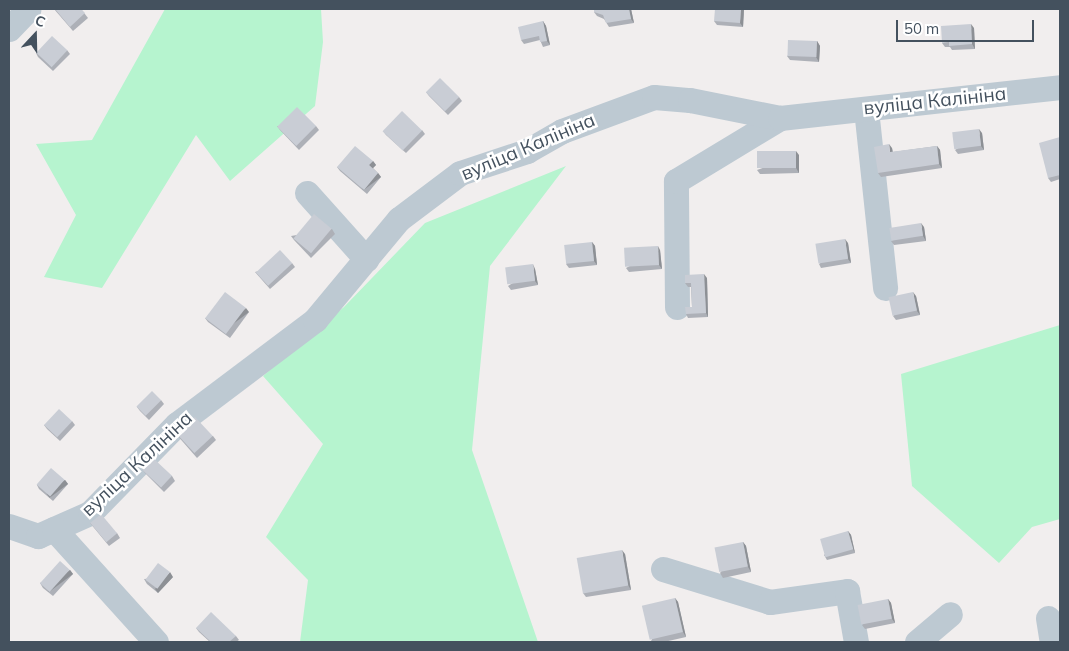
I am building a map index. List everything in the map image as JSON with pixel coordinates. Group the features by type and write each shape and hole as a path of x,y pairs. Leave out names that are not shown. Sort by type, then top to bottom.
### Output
{"street":[{"path":"9,29 28,9"},
{"name":"вуліца Калініна","path":"9,526 38,536 90,513 177,424 315,320 399,219 460,173 527,150 562,131 654,97 690,100 780,118 1060,87"},
{"path":"866,109 885,288"},
{"path":"677,307 676,181 780,118"},
{"path":"307,193 366,259"},
{"path":"54,529 156,642"},
{"path":"663,569 770,602 847,591 856,642"},
{"path":"917,642 950,614"}],"green space":[{"path":"165,9 321,9 323,42 315,106 230,181 196,135 102,288 44,277 76,215 36,144 92,140"},
{"path":"566,166 490,266 472,450 538,642 300,642 308,580 266,537 323,444 263,376 344,307 425,223"},
{"path":"1060,325 1060,519 1032,527 999,563 912,486 901,374"}],"building":[{"path":"55,9 81,9 85,13 70,27"},
{"path":"594,9 629,9 631,19 606,23 603,15 594,12"},
{"path":"715,9 741,9 740,23 714,21"},
{"path":"543,21 547,41 540,42 539,36 521,40 518,27"},
{"path":"971,24 972,44 949,46 949,42 942,43 941,26"},
{"path":"52,36 67,50 52,67 36,53"},
{"path":"788,40 817,41 816,57 787,56"},
{"path":"440,78 459,97 445,111 426,92"},
{"path":"297,107 316,126 296,146 277,127"},
{"path":"402,111 422,130 403,151 383,131"},
{"path":"979,129 981,146 954,149 952,132"},
{"path":"1060,137 1060,175 1048,178 1039,143"},
{"path":"889,144 890,152 937,146 939,164 878,173 874,147"},
{"path":"355,146 373,161 369,165 378,173 364,190 337,167"},
{"path":"757,151 796,151 796,168 757,168"},
{"path":"314,214 332,229 311,253 293,239"},
{"path":"921,223 923,236 891,241 889,228"},
{"path":"845,239 848,259 818,263 815,244"},
{"path":"592,242 594,261 566,264 564,245"},
{"path":"658,246 659,265 625,267 624,248"},
{"path":"280,250 292,263 268,286 256,273"},
{"path":"533,264 535,281 507,284 505,267"},
{"path":"704,274 706,313 686,314 685,307 692,307 691,283 685,283 685,275"},
{"path":"225,292 246,308 226,334 205,318"},
{"path":"913,292 917,311 892,316 889,297"},
{"path":"152,391 161,400 146,416 136,407"},
{"path":"59,409 72,421 57,437 44,425"},
{"path":"195,417 213,436 194,453 177,434"},
{"path":"153,458 172,476 161,487 142,470"},
{"path":"51,468 65,480 50,496 37,485"},
{"path":"101,514 117,533 106,542 90,523"},
{"path":"848,531 853,549 825,557 820,539"},
{"path":"743,542 748,567 719,572 715,548"},
{"path":"622,550 628,585 583,593 577,558"},
{"path":"60,561 70,570 50,592 40,583"},
{"path":"158,563 170,572 157,589 145,580"},
{"path":"675,598 683,632 650,640 642,606"},
{"path":"888,599 892,619 861,625 858,605"},
{"path":"211,612 236,636 229,642 211,642 196,628"}]}
